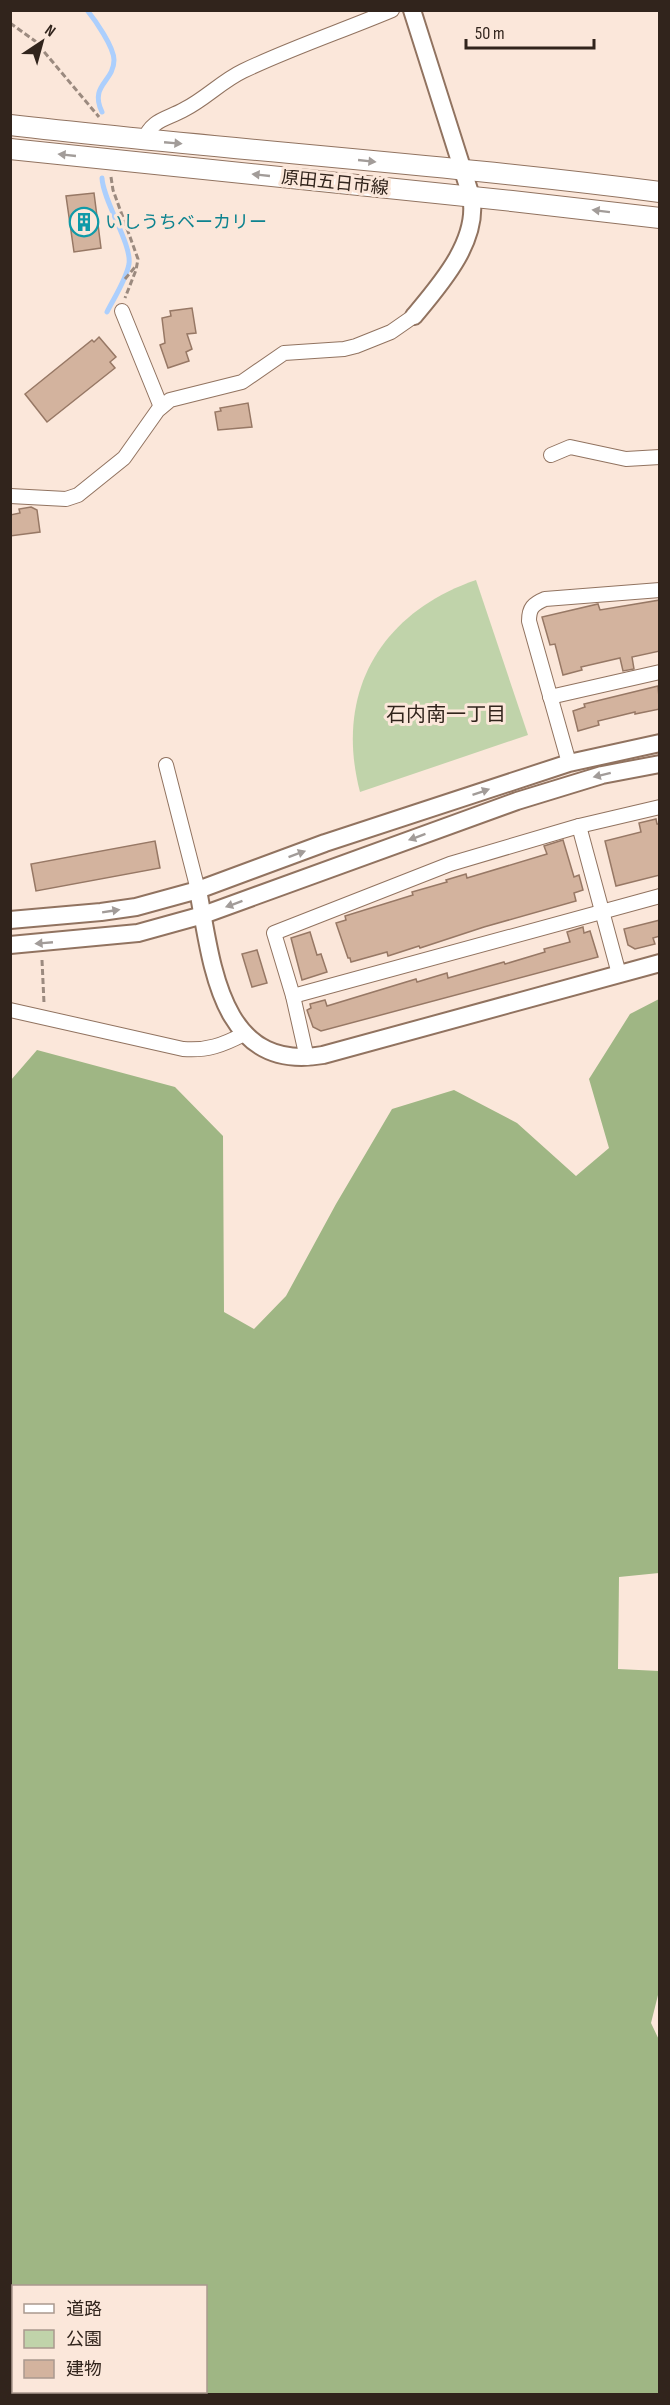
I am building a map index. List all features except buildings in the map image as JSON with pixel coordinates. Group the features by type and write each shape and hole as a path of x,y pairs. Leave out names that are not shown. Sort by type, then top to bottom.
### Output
{"main road":[{"name":"原田五日市線","path":"10,125 143,141 285,152 660,192"},
{"name":"原田五日市線","path":"10,149 471,196 660,218"}],"street":[{"path":"143,141 153,124 185,109 242,72 392,10"},
{"path":"10,496 66,499 78,495 124,458 161,407 178,397 242,382 284,353 345,349 356,346 391,332 414,316 463,249 472,214 471,196 412,10"},
{"path":"122,311 161,407"},
{"path":"551,455 570,447 626,459 660,457"},
{"path":"569,762 529,621 529,611 535,603 545,599 660,590"},
{"path":"550,697 660,672"},
{"path":"10,920 80,915 136,907 198,890 325,843 569,762 660,743"},
{"path":"10,945 138,933 203,915 517,801 602,775 660,764"},
{"path":"166,765 225,1003 234,1022 244,1034 267,1050 280,1055 307,1058 660,963"},
{"path":"307,1058 293,996 274,933 450,864 579,826 660,807"},
{"path":"579,826 620,974"},
{"path":"293,996 660,896"},
{"path":"10,1010 183,1049 214,1048 244,1034"}],"path":[{"path":"10,23 35,41 51,63 93,108 97,116 108,117"},
{"path":"111,160 112,186 136,253 137,262 122,311"},
{"path":"125,279 137,262"},
{"path":"42,960 43,994"}],"green space":[{"path":"476,580 528,735 360,792 354,756 354,722 360,690 372,661 390,635 414,613 442,595"},
{"path":"659,999 659,1573 619,1577 618,1669 659,1671 660,1987 651,2023 660,2042 659,2394 11,2394 11,1080 37,1050 175,1087 223,1136 224,1312 254,1329 286,1296 336,1204 392,1109 454,1090 517,1123 576,1176 609,1148 589,1079 630,1014"}],"waterway":[{"path":"87,10 108,41 114,60 110,74 98,96 102,112"},
{"path":"102,178 107,198 129,256 129,264 120,289 107,312"}],"place":[{"name":"いしうちベーカリー","path":"84,222"}],"district":[{"name":"石内南一丁目","path":"446,715"}]}
